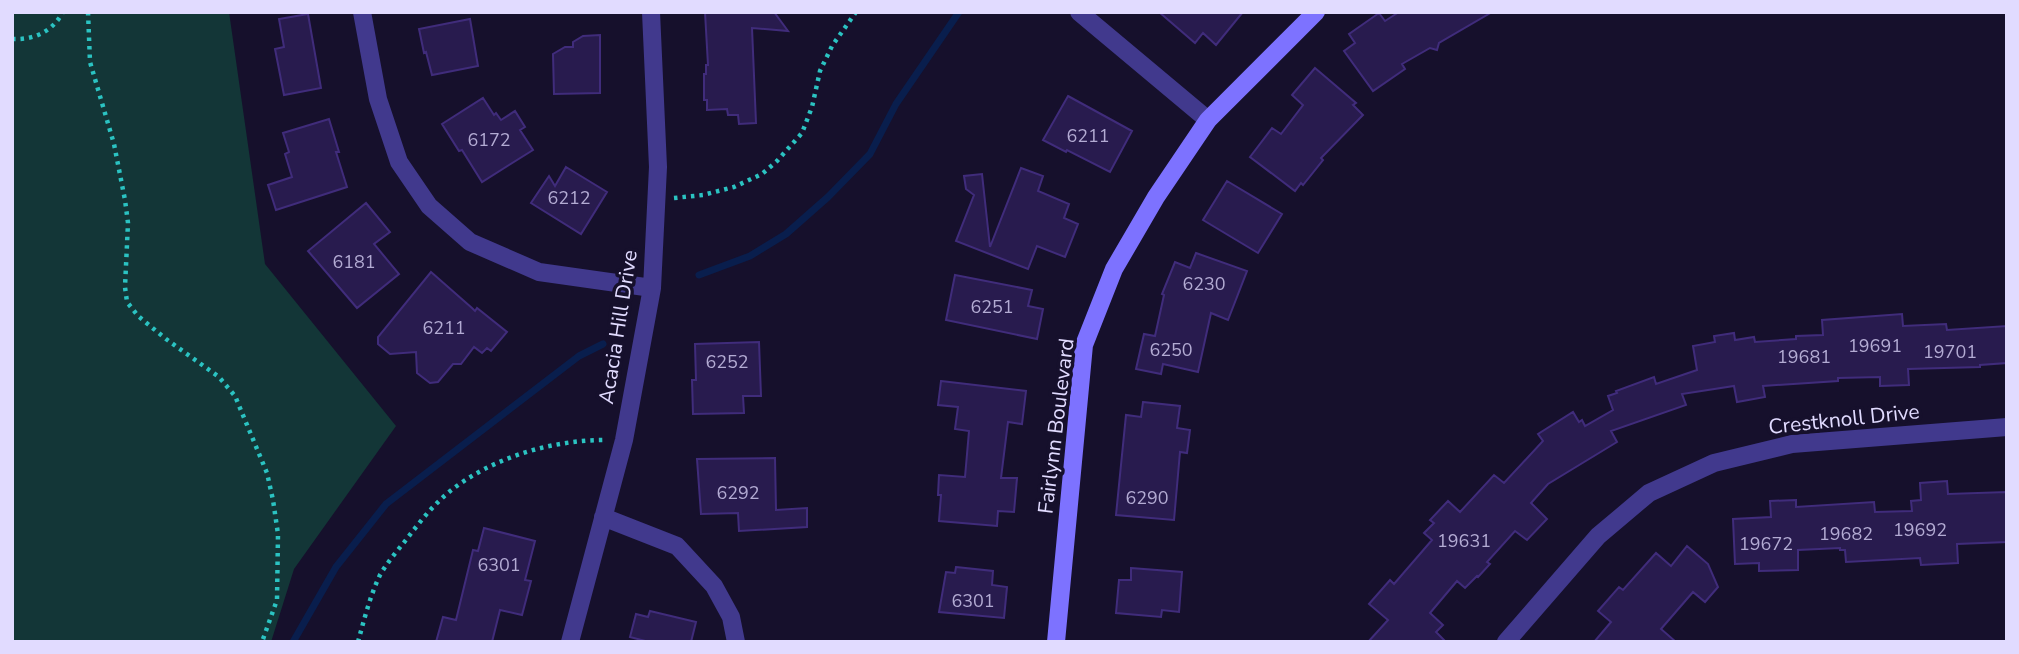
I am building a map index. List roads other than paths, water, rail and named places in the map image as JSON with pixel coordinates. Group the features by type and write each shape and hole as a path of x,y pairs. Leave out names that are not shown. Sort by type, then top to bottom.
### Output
{"street":[{"path":"362,12 378,99 399,162 429,206 470,243 539,272 652,288"},
{"name":"Acacia Hill Drive","path":"570,642 624,440 652,288 658,167 651,12"},
{"path":"1079,12 1208,120"},
{"name":"Fairlynn Boulevard","path":"1056,642 1084,345 1114,269 1156,197 1208,120 1316,12"},
{"name":"Crestknoll Drive","path":"1506,642 1598,536 1648,493 1714,463 1792,444 2007,427"},
{"path":"603,517 677,546 714,586 731,617 736,642"}],"waterway":[{"path":"699,275 750,256 786,234 828,197 870,154 896,104 959,12"},
{"path":"293,642 336,567 386,504 579,356 603,344"}]}
